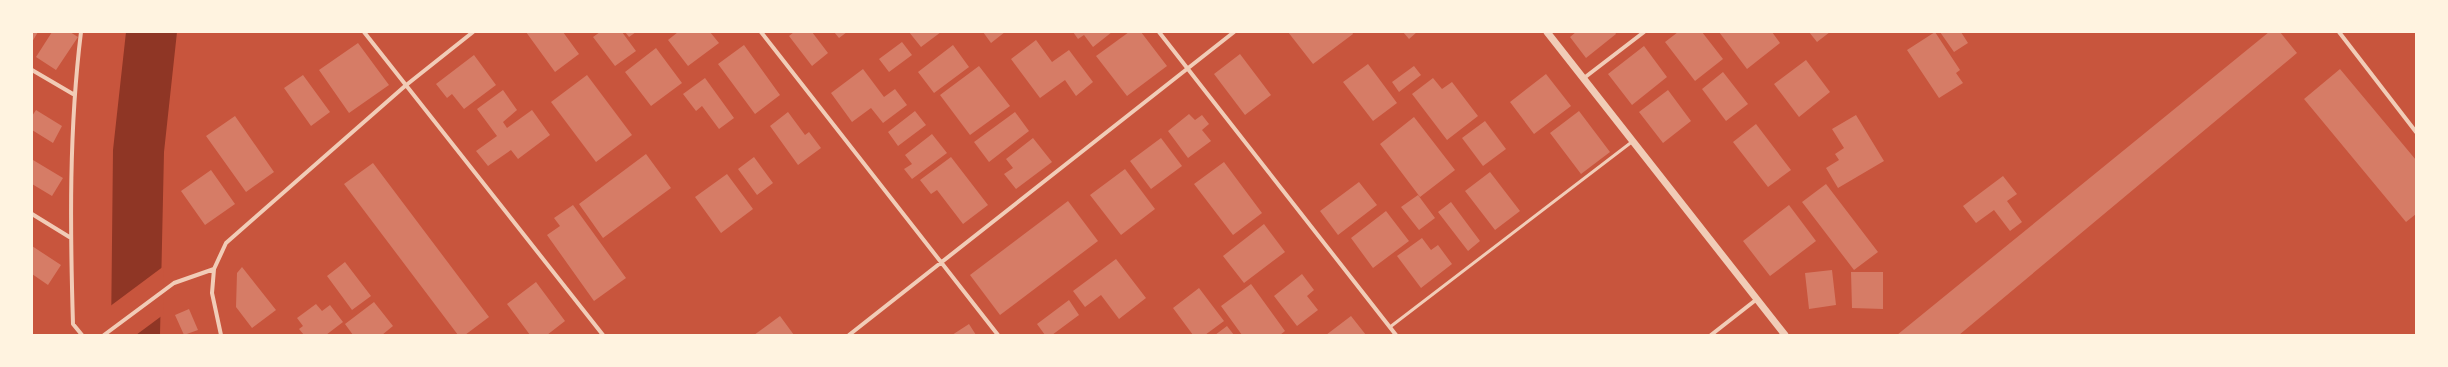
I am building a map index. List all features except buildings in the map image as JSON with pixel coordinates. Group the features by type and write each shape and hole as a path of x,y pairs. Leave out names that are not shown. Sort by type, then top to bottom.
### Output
{"street":[{"path":"81,32 73,94 71,238 74,324 82,335"},
{"path":"364,32 405,86 603,335"},
{"path":"221,335 212,293 214,269 226,243 405,86 472,32"},
{"path":"761,32 998,335"},
{"path":"1159,32 1396,335"},
{"path":"849,335 1234,32"},
{"path":"1547,32 1785,335"},
{"path":"1584,78 1644,32"},
{"path":"2339,32 2416,132"},
{"path":"32,70 73,94"},
{"path":"32,214 71,238"},
{"path":"104,335 174,283 214,269"},
{"path":"1711,335 1757,299"}],"lane":[{"path":"1390,327 1633,141"}],"shaded area":[{"path":"126,32 177,32 164,152 160,335 111,335 113,150"}],"pier":[{"path":"164,266 163,315 136,335 109,335 109,307"}]}
